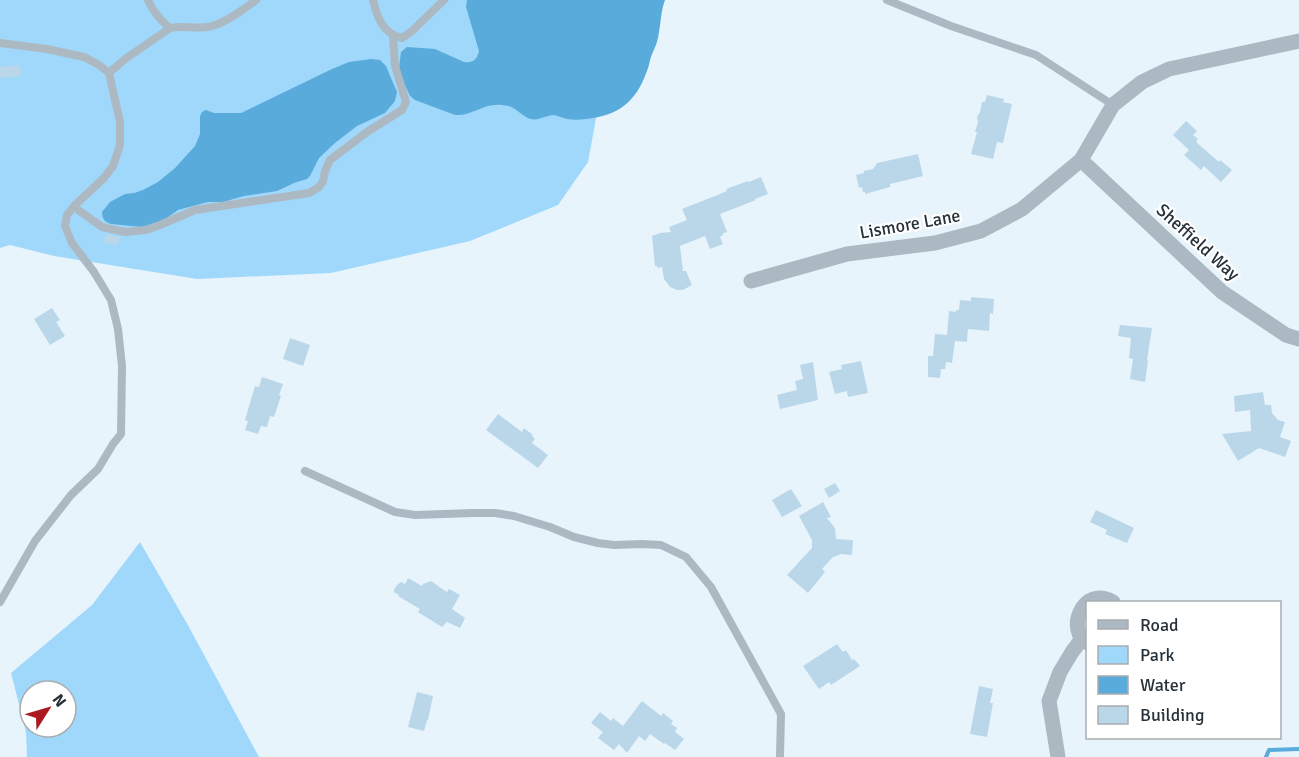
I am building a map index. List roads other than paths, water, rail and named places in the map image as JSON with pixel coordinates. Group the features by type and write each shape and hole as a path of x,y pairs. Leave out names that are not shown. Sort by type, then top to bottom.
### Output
{"street":[{"name":"Lismore Lane","path":"751,281 847,254 935,243 981,231 1022,209 1081,160 1113,105 1142,82 1169,69 1299,41"},
{"name":"Sheffield Way","path":"1081,160 1222,292 1286,335 1299,339"},
{"path":"1088,601 1102,598 1109,601"},
{"path":"1058,757 1049,702 1060,672 1084,641 1078,632 1077,624 1081,608 1086,602"}],"lane":[{"path":"148,0 160,20 170,28"},
{"path":"109,73 170,28 209,28 256,0"},
{"path":"373,0 377,17 393,36 402,38 444,0"},
{"path":"887,0 951,26 1036,55 1113,105"},
{"path":"74,207 102,227 125,232 146,230 195,210 309,193 319,187 323,181 330,160 349,144 402,110 406,102 394,66 393,36"},
{"path":"0,43 84,57 109,73 120,123 120,145 113,166 74,207 68,215 65,226 72,243 111,300 118,329 122,366 121,434 98,468 71,495 35,541 0,602"},
{"path":"305,471 395,512 415,515 473,513 505,515 598,543 661,545 686,557 711,587 781,714 780,757"}],"water":[{"path":"467,0 665,0 657,43 643,82 637,91 624,106 616,111 607,115 576,120 554,115 531,119 511,107 500,105 486,106 462,115 455,115 410,96 399,68 401,52 407,47 435,49 464,62 472,61 477,57 479,51 466,7"},
{"path":"380,60 386,66 397,92 395,101 385,113 357,126 335,143 319,158 307,179 277,191 223,202 208,202 178,210 164,220 142,227 111,224 103,218 102,212 110,202 125,194 143,190 158,182 175,168 195,146 200,134 202,112 206,110 214,113 241,113 332,69 349,62"}],"waterway":[{"path":"1266,757 1269,750 1299,749"}]}
